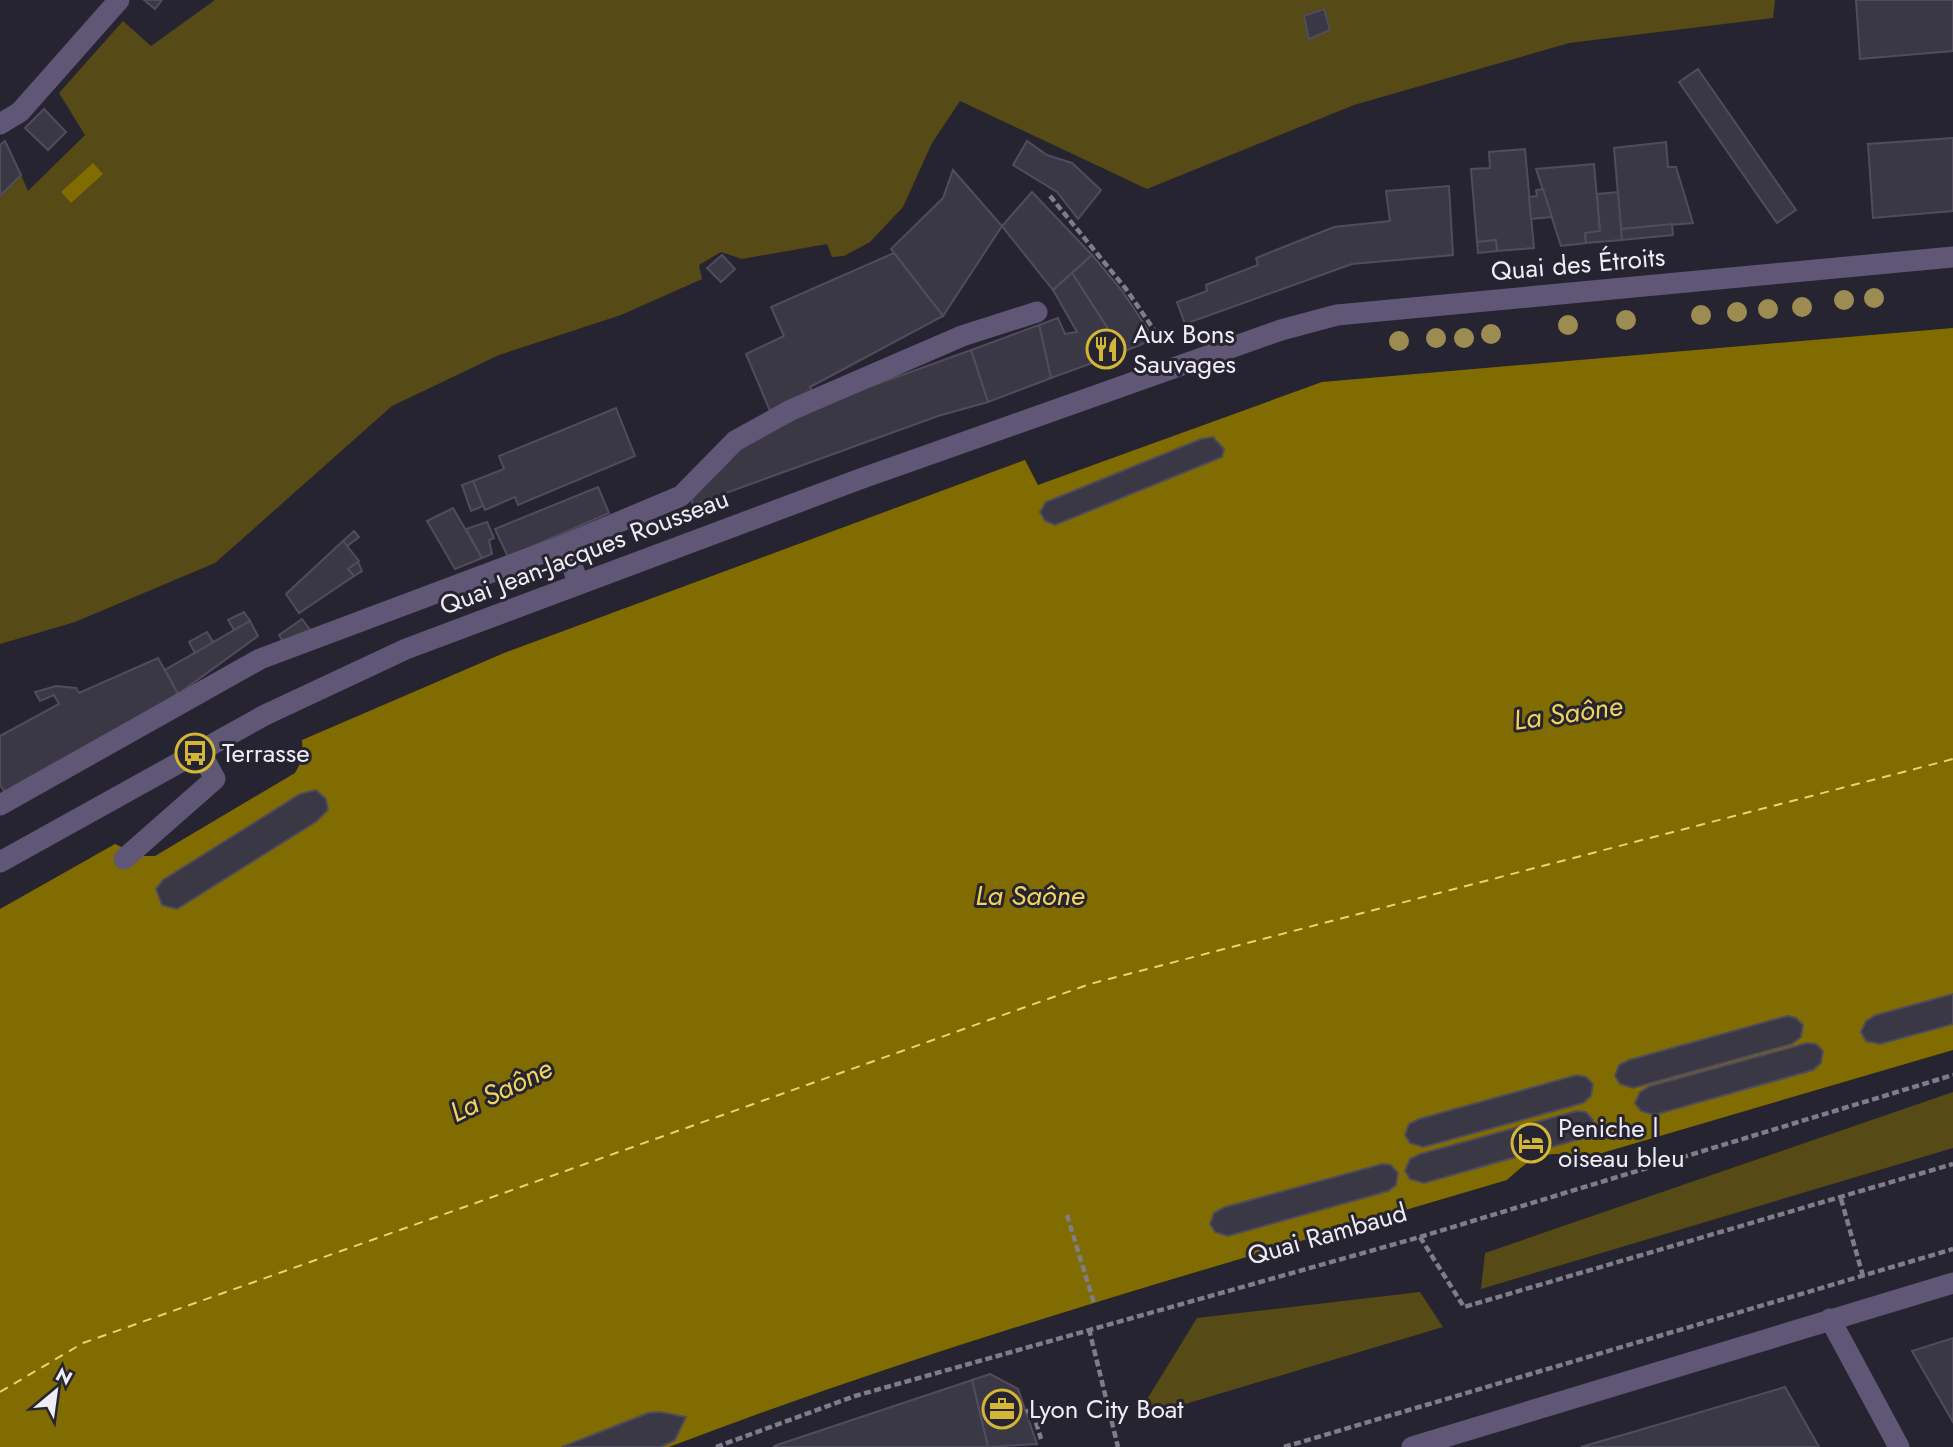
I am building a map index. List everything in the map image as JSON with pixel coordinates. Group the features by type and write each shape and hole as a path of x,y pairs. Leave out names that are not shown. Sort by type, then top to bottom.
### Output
{"street":[{"path":"0,124 20,112 119,0"},
{"name":"Quai des Étroits","path":"1213,352 1337,315 1953,257"},
{"path":"0,805 260,659 564,545 681,496 735,441 791,410 962,336 1037,312"},
{"name":"Quai Jean-Jacques Rousseau","path":"0,862 302,696 406,649 1213,352"},
{"path":"564,545 579,584"},
{"path":"124,859 215,779 200,751"},
{"path":"1412,1447 1953,1283"},
{"path":"1830,1319 1899,1447"}],"path":[{"path":"1050,196 1126,289 1158,334"},
{"name":"Quai Rambaud","path":"716,1447 855,1396 1420,1237 1953,1075"},
{"path":"1420,1237 1464,1307 1841,1199 1953,1164"},
{"path":"1841,1199 1873,1306"},
{"path":"1067,1215 1094,1303"},
{"path":"1284,1447 1742,1309 1953,1249"},
{"path":"1742,1309 1746,1322"},
{"path":"1090,1329 1118,1447"},
{"path":"1026,1412 1032,1409 1041,1439"}],"shaded area":[{"path":"215,0 1775,0 1773,18 1569,43 1354,105 1147,189 960,101 932,143 903,207 870,242 844,256 832,257 827,244 742,259 721,252 699,265 702,279 621,315 499,355 392,406 215,563 75,622 0,644 0,196 21,175 28,191 85,135 59,93 123,21 151,46"},
{"path":"1953,1092 1953,1148 1481,1289 1485,1253"},
{"path":"1420,1292 1443,1327 1135,1419 1197,1318"}],"water":[{"path":"93,163 103,174 71,203 61,192"},
{"name":"La Saône","path":"1953,328 1953,1050 1585,1158 1560,1154 1542,1156 1526,1164 1507,1180 980,1339 772,1409 669,1447 0,1447 0,909 115,844 141,856 155,856 295,773 303,758 302,740 504,653 1025,460 1038,485 1322,382"}],"building":[{"path":"144,0 162,0 155,9"},
{"path":"1856,0 1953,0 1953,51 1860,59"},
{"path":"1324,9 1330,30 1309,39 1304,16"},
{"path":"1698,69 1796,210 1777,223 1679,82"},
{"path":"44,109 66,132 48,150 25,128"},
{"path":"1953,138 1953,211 1873,218 1868,144"},
{"path":"5,141 21,175 0,196 0,145"},
{"path":"1027,141 1047,155 1072,163 1101,190 1078,219 1057,192 1013,165"},
{"path":"1666,142 1668,167 1676,167 1693,223 1621,229 1614,148"},
{"path":"1525,149 1534,248 1497,251 1496,240 1477,242 1471,169 1490,168 1489,152"},
{"path":"1594,164 1600,231 1585,233 1586,243 1561,246 1536,169"},
{"path":"953,170 1002,226 943,316 891,249 943,198"},
{"path":"1449,186 1453,255 1352,264 1185,324 1177,302 1207,291 1206,285 1258,265 1256,258 1334,227 1390,221 1386,191"},
{"path":"1543,189 1552,217 1531,219 1529,197 1537,196 1536,190"},
{"path":"1032,192 1092,255 1053,290 1002,226"},
{"path":"1618,192 1622,240 1586,243 1585,233 1600,231 1597,194"},
{"path":"1672,224 1673,235 1622,240 1621,229"},
{"path":"1496,240 1497,251 1478,253 1477,242"},
{"path":"894,253 943,316 810,387 813,393 770,411 746,354 784,336 771,307"},
{"path":"722,255 735,269 721,282 707,268"},
{"path":"1092,255 1123,292 1154,339 1123,352 1072,273"},
{"path":"1072,273 1123,352 1051,378 1039,325 1058,318 1065,334 1077,332 1053,290"},
{"path":"1039,325 1051,378 988,402 971,350"},
{"path":"971,350 988,402 938,416 693,505 691,498 733,450 792,415"},
{"path":"616,408 635,456 518,505 515,497 485,510 473,481 504,469 499,456"},
{"path":"1213,437 1224,449 1222,457 1055,525 1045,521 1040,512 1046,502 1201,439"},
{"path":"473,481 483,506 471,511 462,485"},
{"path":"598,487 609,513 508,557 495,529"},
{"path":"453,508 482,558 455,569 427,521"},
{"path":"487,522 494,538 489,540 492,554 482,558 466,529"},
{"path":"354,531 359,537 347,546 343,541"},
{"path":"343,541 359,561 348,569 354,576 299,613 286,594"},
{"path":"358,562 362,571 354,576 348,569"},
{"path":"244,612 250,621 234,630 228,620"},
{"path":"302,619 314,635 286,646 279,635"},
{"path":"250,621 258,636 178,694 165,670"},
{"path":"207,632 213,642 195,653 189,642"},
{"path":"158,658 178,694 6,794 0,785 0,736 59,704 54,695 40,701 35,692 56,686 76,688 79,693"},
{"path":"316,790 326,799 328,810 317,821 177,909 162,905 156,889 163,880 300,794"},
{"path":"1953,994 1953,1024 1880,1044 1866,1041 1861,1032 1866,1021 1876,1015"},
{"path":"1787,1016 1796,1018 1803,1025 1801,1037 1792,1044 1633,1088 1620,1084 1615,1076 1619,1065 1629,1060"},
{"path":"1807,1043 1816,1044 1823,1051 1821,1063 1813,1070 1654,1115 1641,1111 1635,1103 1640,1092 1650,1086"},
{"path":"1577,1075 1586,1077 1593,1084 1591,1096 1583,1103 1423,1147 1410,1143 1405,1135 1409,1124 1419,1119"},
{"path":"1577,1111 1586,1112 1593,1120 1591,1131 1583,1138 1424,1183 1410,1179 1405,1171 1410,1159 1420,1154"},
{"path":"1382,1164 1391,1165 1398,1173 1396,1185 1388,1191 1228,1236 1215,1232 1210,1224 1214,1213 1225,1207"},
{"path":"1953,1338 1953,1422 1912,1351"},
{"name":"Lyon City Boat","path":"990,1374 1018,1389 1037,1444 988,1447 972,1380"},
{"path":"972,1380 988,1447 773,1447 777,1445"},
{"path":"1785,1387 1819,1447 1581,1447 1657,1425"},
{"path":"660,1412 686,1417 675,1440 661,1447 562,1447 648,1413"}],"ferry route":[{"path":"0,1392 83,1343 1090,984 1953,759"}],"place":[{"name":"Aux Bons Sauvages","path":"1106,349"},
{"name":"Terrasse","path":"195,753"},
{"name":"Peniche l oiseau bleu","path":"1531,1143"},
{"name":"Lyon City Boat","path":"1002,1409"}]}
